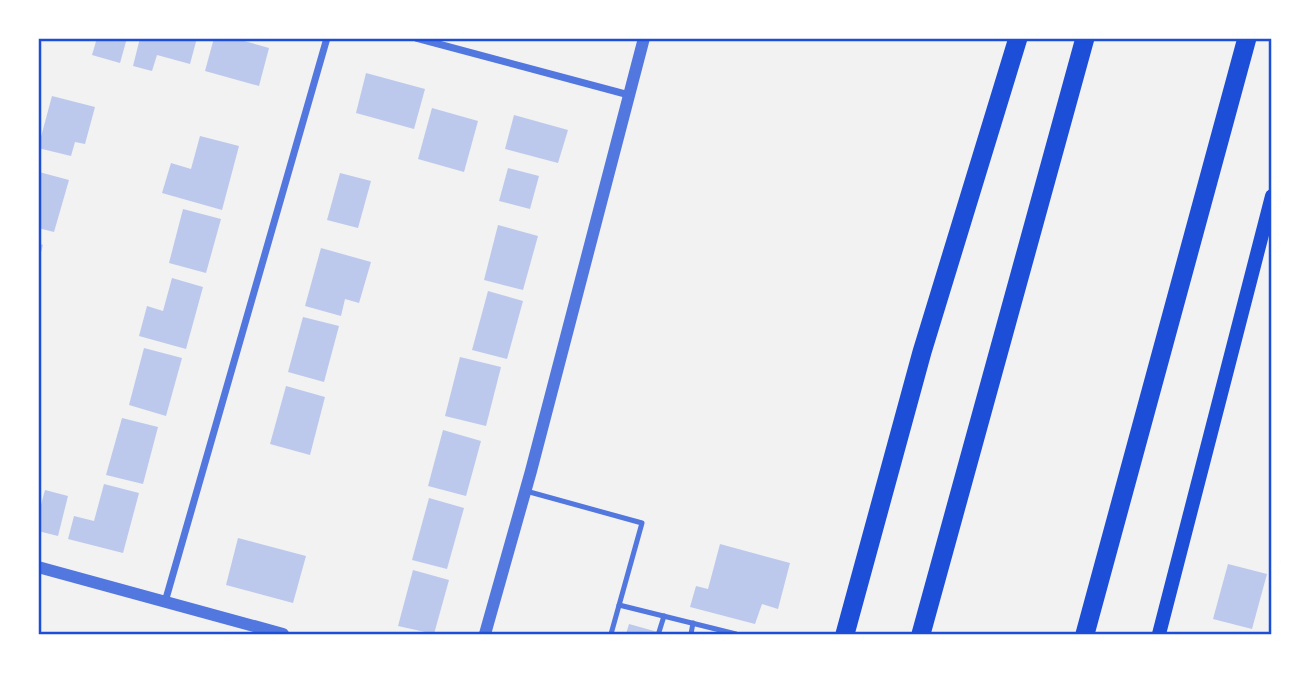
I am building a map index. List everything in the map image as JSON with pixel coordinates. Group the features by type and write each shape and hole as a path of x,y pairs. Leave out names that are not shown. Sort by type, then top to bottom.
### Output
{"highway":[{"path":"845,635 922,352 1018,38"},
{"path":"921,635 1085,38"},
{"path":"1085,635 1247,38"}],"main road":[{"path":"1160,635 1272,196"}],"street":[{"path":"165,602 327,38"},
{"path":"416,38 629,95"},
{"path":"485,635 526,491 644,38"},
{"path":"38,567 283,635"}],"lane":[{"path":"526,491 642,523 611,635"},
{"path":"620,605 736,635"},
{"path":"659,632 664,616"},
{"path":"691,635 694,624"}],"building":[{"path":"97,38 127,38 120,63 92,55"},
{"path":"140,38 197,38 190,64 157,55 152,71 133,66"},
{"path":"214,38 234,38 269,48 259,86 205,71"},
{"path":"366,73 425,89 414,129 356,113"},
{"path":"52,96 95,107 85,144 75,142 71,156 38,148"},
{"path":"432,108 478,121 464,172 418,159"},
{"path":"514,115 568,130 558,163 505,149"},
{"path":"200,136 239,146 222,210 162,193 171,163 191,169"},
{"path":"508,168 539,176 530,209 499,201"},
{"path":"39,172 69,180 54,232 38,228"},
{"path":"340,173 371,181 358,228 327,220"},
{"path":"183,209 221,219 206,273 169,263"},
{"path":"498,225 538,236 523,290 484,280"},
{"path":"38,243 43,245 39,260 38,260"},
{"path":"321,248 371,262 359,303 345,299 341,316 305,306"},
{"path":"172,278 203,287 186,349 139,336 147,306 163,311"},
{"path":"488,291 523,301 507,359 472,350"},
{"path":"303,317 339,326 324,382 288,372"},
{"path":"144,348 182,358 166,416 129,405"},
{"path":"460,357 501,367 486,426 445,416"},
{"path":"286,386 325,397 310,455 270,444"},
{"path":"122,418 158,427 143,484 106,475"},
{"path":"443,430 481,441 466,496 428,486"},
{"path":"104,484 139,493 123,553 68,539 74,516 94,521"},
{"path":"45,490 68,496 58,536 38,531 38,516"},
{"path":"429,498 464,508 447,569 412,560"},
{"path":"238,538 306,556 293,603 226,585"},
{"path":"720,544 790,563 778,609 762,604 755,624 690,607 696,586 708,589"},
{"path":"1228,564 1267,574 1252,629 1213,619"},
{"path":"413,570 449,580 434,634 398,626"},
{"path":"629,624 665,634 626,634"}]}
